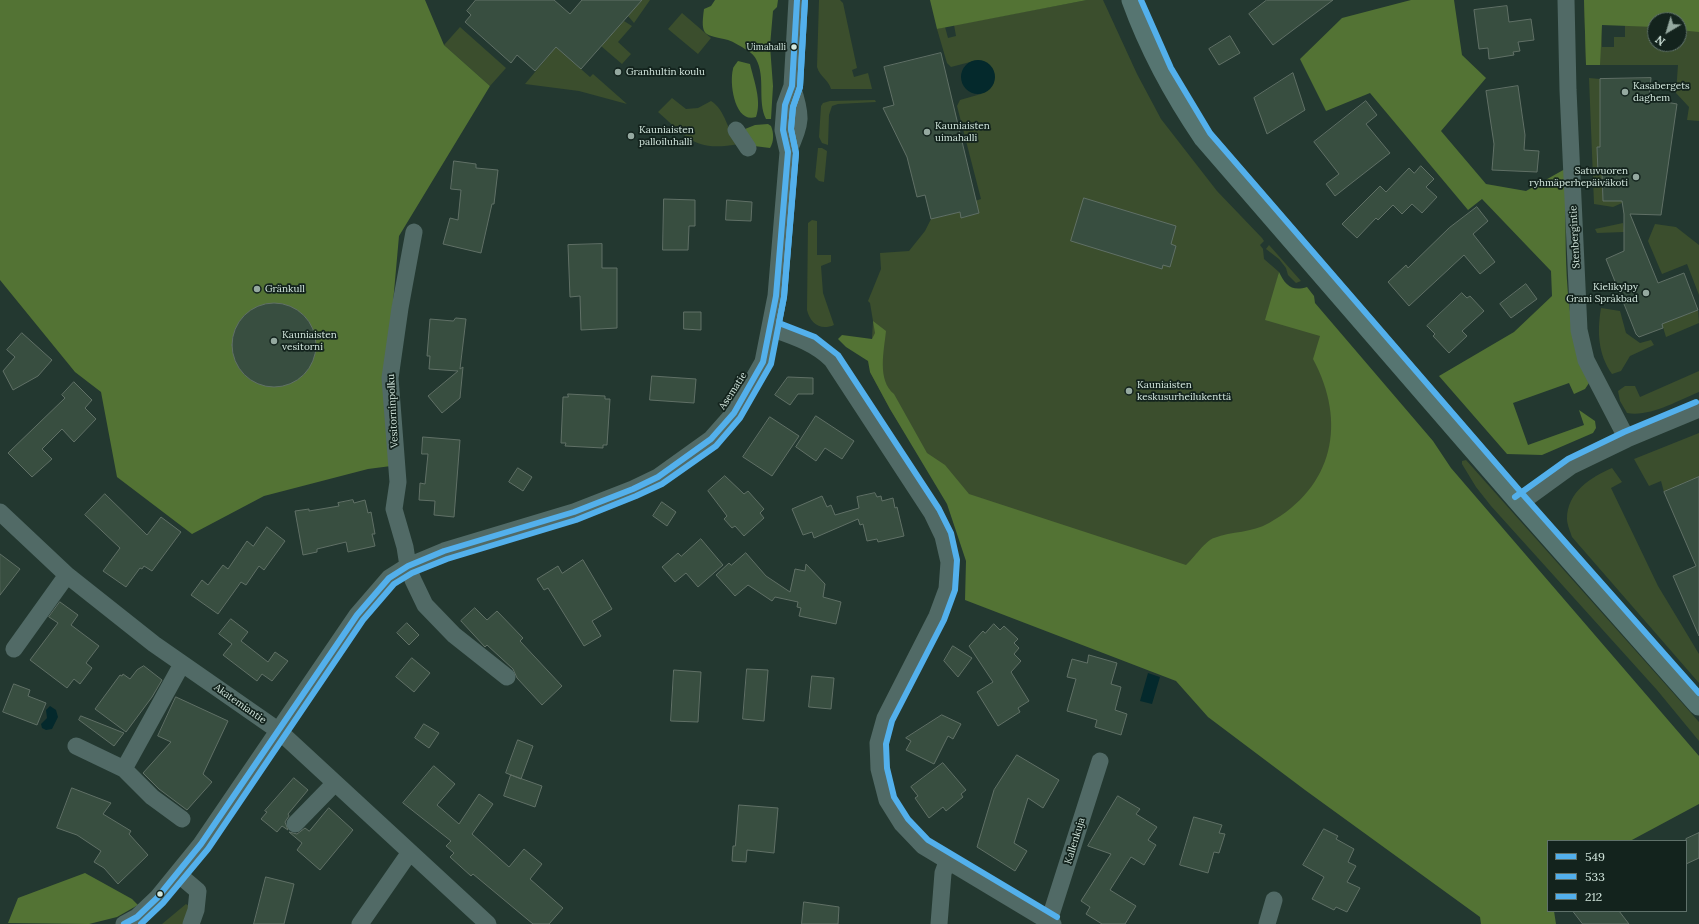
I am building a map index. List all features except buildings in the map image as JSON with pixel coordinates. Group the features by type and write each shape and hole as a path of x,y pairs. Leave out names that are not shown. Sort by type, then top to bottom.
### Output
{"main road":[{"path":"1132,0 1153,53 1168,82 1204,138 1520,502 1699,705"}],"street":[{"name":"Asematie","path":"124,924 138,917 157,898 201,844 368,601 389,578 408,566 444,550 574,512 607,500 658,477 692,451 705,430 740,383 770,328 776,296 788,152 783,130 785,105 792,86 797,0"},
{"name":"Stenbergintie","path":"1566,0 1568,90 1579,330 1586,360 1627,439"},
{"path":"736,130 748,148"},
{"name":"Vesitorninpolku","path":"414,232 400,308 390,378 398,482 394,509 405,548 408,566 425,605 454,635 507,677"},
{"path":"770,328 811,344 822,350 832,360 932,512 943,536 949,562 947,589 937,616 885,718 878,743 879,769 887,800 902,824 918,840 948,862 1051,923"},
{"path":"1520,502 1571,466 1627,439 1699,409"},
{"name":"Akatemiantie","path":"1,516 67,574 154,644 279,731 488,924"},
{"path":"14,648 67,574"},
{"path":"124,769 182,664"},
{"path":"76,746 124,769 152,797 182,819"},
{"name":"Kallenkuja","path":"1051,923 1100,761"},
{"path":"295,824 335,783"},
{"path":"360,924 410,852"},
{"path":"939,924 943,873 948,862"},
{"path":"178,874 198,890 196,910 191,924"},
{"path":"1267,924 1274,900"}],"green space":[{"path":"0,0 425,0 444,45 490,86 399,236 386,381 391,466 368,469 264,496 192,534 117,477 101,392 75,372 0,280"},
{"path":"642,0 650,0 634,23 628,16"},
{"path":"715,0 778,0 777,7 773,11 770,46 773,86 771,119 766,119 763,112 761,73 753,55 735,43 709,35 704,30 704,9 711,6"},
{"path":"819,0 840,0 843,3 857,68 852,70 854,77 868,73 872,89 831,89 820,73 817,67"},
{"path":"930,0 1087,0 937,29"},
{"name":"Kauniaisten keskusurheilukenttä","path":"1087,0 1103,0 1137,74 1161,119 1217,191 1264,241 1260,245 1263,249 1264,259 1279,272 1276,285 1443,470 1265,580 1053,557 924,463 890,409 870,372 873,321 870,303 868,301 881,269 880,253 909,251 925,231 931,219 960,212 962,218 979,213 975,201 981,199 957,106 960,100 981,94 974,61 951,67 947,63 937,29 945,27 948,38 956,36 954,25"},
{"path":"1411,0 1454,0 1462,55 1486,78 1441,131 1486,184 1526,191 1565,169 1566,250 1569,305 1573,331 1589,383 1585,389 1574,394 1569,383 1513,403 1528,445 1584,425 1579,410 1595,421 1596,428 1593,433 1542,455 1507,454 1439,376 1514,332 1552,296 1551,271 1482,199 1468,210 1370,93 1326,111 1300,59 1342,18"},
{"path":"1584,0 1699,0 1699,121 1687,120 1689,107 1676,93 1678,65 1586,65","holes":["1601,25 1625,25 1625,37 1614,37 1614,47 1602,47"]},
{"path":"1584,0 1699,0 1699,32 1687,31 1687,12 1647,12 1647,27 1602,25 1600,65 1586,65"},
{"path":"682,13 711,38 698,54 668,29"},
{"path":"624,21 632,26 618,42 631,54 622,64 601,46"},
{"path":"460,27 506,68 490,86 444,45"},
{"path":"556,47 590,77 593,74 627,104 579,91 525,84"},
{"path":"738,61 750,64 758,98 758,111 756,117 749,118 743,115 738,109 735,101 732,76 733,68"},
{"path":"1589,78 1600,79 1600,147 1597,147 1598,173 1602,173 1603,201 1622,201 1622,203 1613,207 1594,204"},
{"path":"672,98 686,109 698,108 711,101 720,110 739,144 724,146 702,145 686,136 658,112"},
{"path":"875,100 876,102 838,104 832,106 829,115 828,145 822,143 819,137 821,106 823,103 830,101"},
{"path":"768,124 771,126 773,134 773,140 770,148 754,146 745,129 755,125"},
{"path":"818,148 822,148 827,151 824,182 819,181 815,177"},
{"path":"812,220 817,221 817,255 831,255 831,262 821,266 823,293 834,325 829,327 816,325 808,315 807,310 808,223"},
{"path":"1623,223 1624,232 1597,233 1595,229"},
{"path":"1655,224 1676,227 1699,245 1699,295 1687,264 1662,274 1648,241"},
{"path":"1269,245 1301,281 1296,283 1288,275 1286,268 1279,259 1266,249"},
{"path":"1279,272 1284,281 1293,288 1297,289 1307,287 1314,296 1315,303 1433,441 1451,468 1699,756 1699,804 1632,840 1547,840 1547,912 1554,912 1556,924 1481,924 1480,917 1305,790 1208,717 1176,681 965,600 966,561 947,504 890,409 870,372 868,361 846,347 838,339 842,335 872,339 875,333 873,321 886,331 883,356 883,373 885,381 894,394 927,453 945,465 969,494 1186,565 1211,539 1256,529 1269,523 1291,508 1308,491 1320,472 1328,451 1331,429 1330,406 1324,383 1313,359 1320,336 1265,320"},
{"path":"1601,308 1620,311 1626,333 1640,343 1651,340 1654,345 1630,356 1621,371 1612,374 1601,351 1599,326"},
{"path":"1698,310 1699,323 1666,337 1662,324"},
{"path":"1699,371 1699,392 1663,407 1645,413 1627,413 1620,401 1618,391 1625,386 1635,386 1640,397"},
{"path":"1699,433 1699,477 1664,492 1661,481 1649,486 1634,459"},
{"path":"1466,460 1699,722 1699,741 1657,690 1491,506 1476,487 1462,464 1462,461"},
{"path":"1612,468 1622,482 1611,488 1658,586 1699,654 1699,683 1572,537 1567,519 1571,501 1576,493 1589,481"},
{"path":"85,873 132,899 138,905 117,917 89,924 8,923 18,898"},
{"path":"186,904 189,906 185,924 162,924"}],"water":[{"path":"975,60 981,60 985,61 992,67 995,77 994,84 988,91 981,94 975,94 971,93 964,87 961,80 961,74 962,70 968,63"},
{"path":"1148,673 1160,677 1152,704 1140,701"},
{"path":"50,706 56,710 58,717 52,729 46,730 42,728 41,724 47,718 46,710"}],"transit line":[{"name":"549","path":"124,924 137,917 157,898 201,844 357,615 389,578 408,566 444,551 574,512 633,489 658,477 711,439 734,413 763,362 776,296 788,152 783,130 785,105 792,86 797,0"},
{"name":"533","path":"141,924 163,903 208,849 363,620 394,584 412,573 447,559 576,520 662,484 716,446 740,418 771,364 784,297 796,153 791,129 793,107 800,87 805,0"},
{"name":"212","path":"805,0 800,87 793,107 791,129 796,153 784,297 779,323 815,337 838,355 939,509 951,533 957,560 955,590 944,620 892,721 886,744 887,768 894,797 908,819 928,840 1057,917"},
{"name":"212","path":"1141,0 1171,68 1210,133 1526,498 1699,693"},
{"name":"212","path":"1515,497 1568,459 1624,432 1696,402"}],"place":[{"name":"Uimahalli","path":"794,47"},
{"name":"Granhultin koulu","path":"618,72"},
{"name":"Kasabergets daghem","path":"1625,92"},
{"name":"Kauniaisten uimahalli","path":"927,132"},
{"name":"Kauniaisten palloiluhalli","path":"631,136"},
{"name":"Satuvuoren ryhmäperhepäiväkoti","path":"1636,177"},
{"name":"Gränkull","path":"257,289"},
{"name":"Kielikylpy Grani Språkbad","path":"1646,293"},
{"name":"Kauniaisten vesitorni","path":"274,341"},
{"name":"Kauniaisten keskusurheilukenttä","path":"1129,391"}]}
